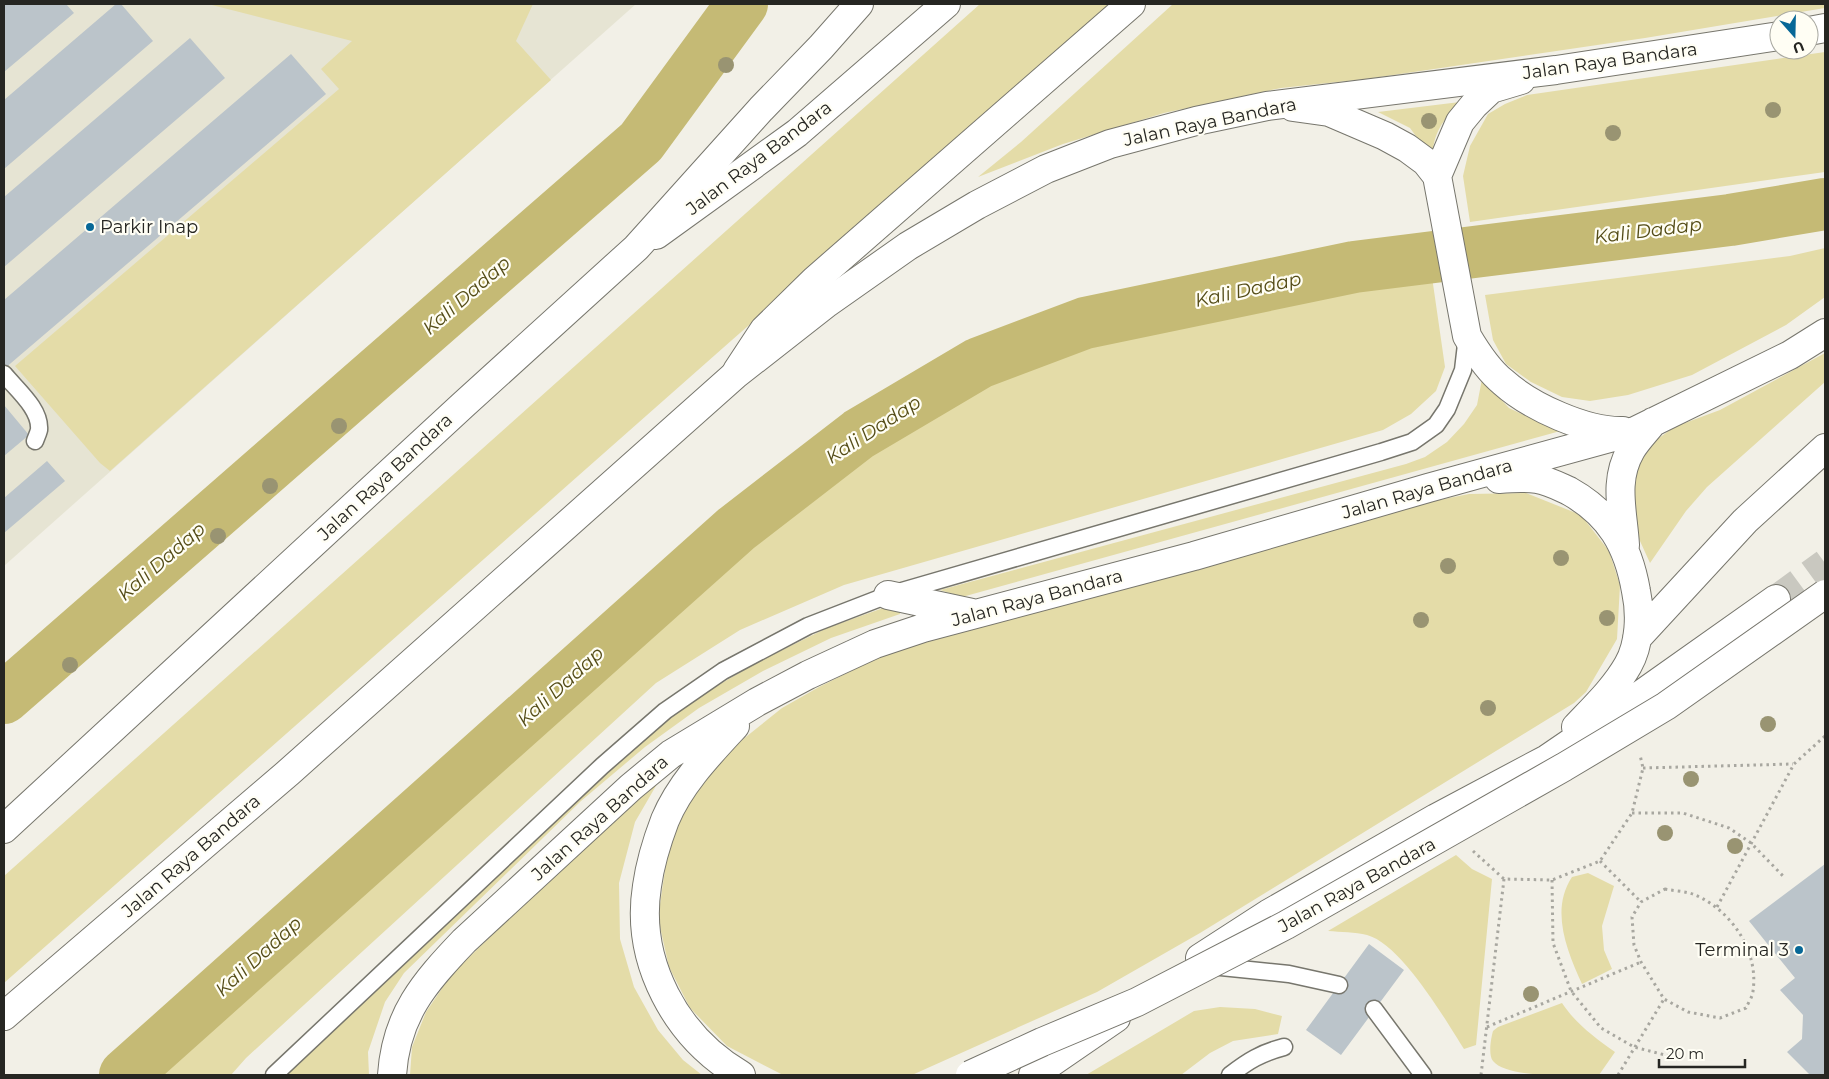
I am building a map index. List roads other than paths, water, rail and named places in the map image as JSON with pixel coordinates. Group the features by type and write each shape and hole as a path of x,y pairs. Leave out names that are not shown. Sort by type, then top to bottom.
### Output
{"street":[{"name":"Jalan Raya Bandara","path":"4,829 463,405 636,248 761,109 860,4"},
{"name":"Jalan Raya Bandara","path":"636,248 797,133 946,4"},
{"name":"Jalan Raya Bandara","path":"735,374 764,330 815,280 1131,4"},
{"name":"Jalan Raya Bandara","path":"4,1016 289,772 735,374 827,303 908,246 977,205 1046,169 1110,144 1196,121 1267,106 1556,70 1769,38"},
{"path":"1438,182 1460,122 1474,104 1491,89 1556,70"},
{"path":"1267,106 1301,107 1329,112 1407,148 1426,162 1438,182 1466,329 1481,359 1502,382 1542,408 1586,425 1611,432 1644,426"},
{"name":"Jalan Raya Bandara","path":"392,1075 394,1050 404,1021 419,992 464,941 631,787 671,754 758,702 808,675 875,644 923,628 1194,556 1644,426 1782,359 1825,333"},
{"path":"1626,552 1620,479 1644,426"},
{"path":"1637,638 1744,521 1825,448"},
{"path":"1428,488 1500,478 1535,478 1554,483 1597,510 1608,522 1626,552 1634,577 1639,604 1637,638 1628,665 1612,686 1547,759"},
{"path":"888,594 977,614"},
{"name":"Jalan Raya Bandara","path":"970,1075 1137,1002 1286,925 1556,772 1666,706 1825,594"},
{"path":"1033,1075 1191,964 1268,914 1436,818 1547,759 1629,704 1776,599"},
{"path":"741,1075 725,1066 686,1029 657,979 649,949 645,920 646,887 666,819 682,790 705,758 758,702"},
{"path":"970,1075 1105,1025"}],"lane":[{"path":"274,1075 602,766 665,711 723,671 808,626 888,594 1412,442 1436,425 1447,409 1463,370 1466,329"},
{"path":"4,374 36,416 39,429 35,441"},
{"path":"1191,964 1290,974 1340,985"},
{"path":"1374,1009 1424,1075"},
{"path":"1230,1075 1252,1058 1284,1046"}],"waterway":[{"name":"Kali Dadap","path":"4,698 641,142 742,4"},
{"name":"Kali Dadap","path":"125,1075 736,529 859,434 979,363 1085,323 1354,267 1730,220 1825,204"}],"tunnel":[{"path":"1776,599 1825,563"}],"place":[{"name":"Parkir Inap","path":"90,227"},
{"name":"Terminal 3","path":"1799,950"}]}
